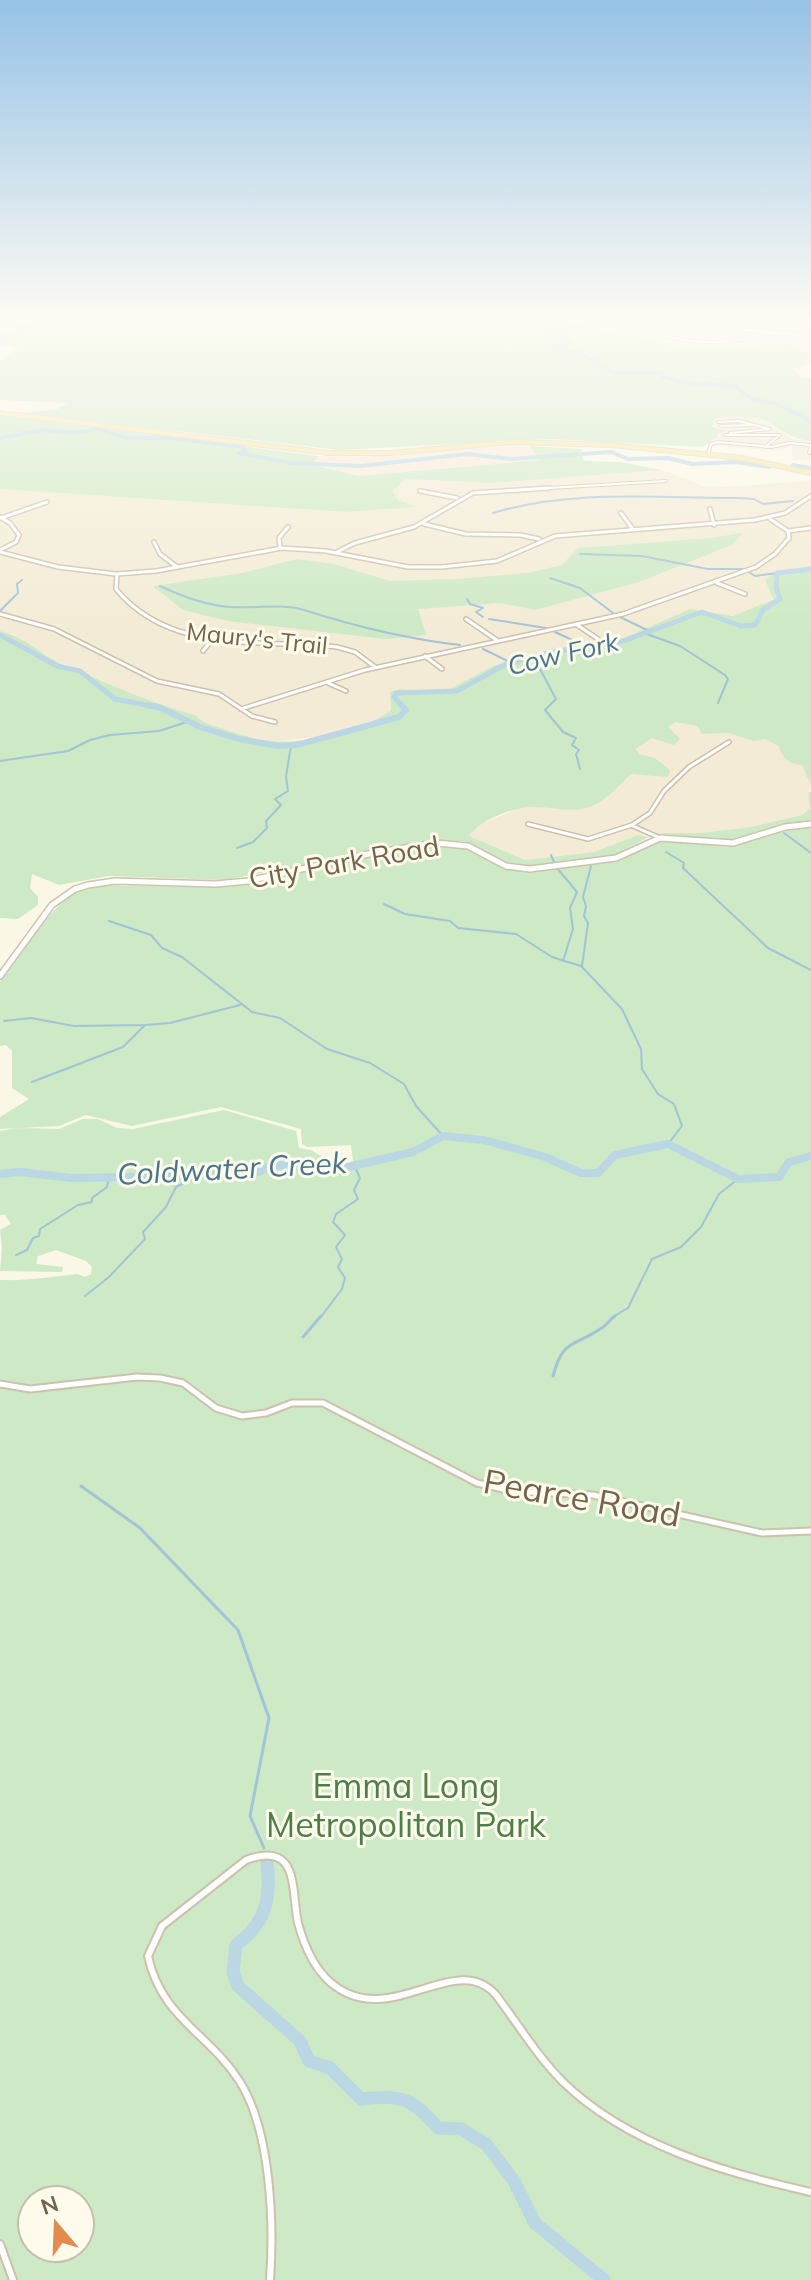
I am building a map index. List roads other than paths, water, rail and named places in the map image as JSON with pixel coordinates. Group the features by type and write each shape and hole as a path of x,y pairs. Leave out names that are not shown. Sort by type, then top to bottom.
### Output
{"main road":[{"path":"86,423 329,453 390,453 514,442 626,446 708,454 811,473"}],"street":[{"path":"730,433 744,435 770,429 747,423"},
{"path":"721,426 759,424"},
{"path":"725,435 780,435 765,447"},
{"path":"708,454 714,442 765,447 789,443 811,445 809,453"},
{"path":"337,552 348,545 422,523 457,498 486,491 666,481"},
{"path":"420,491 457,498"},
{"path":"422,523 466,534 520,535 539,539 632,528 714,525 768,517 789,511 811,496"},
{"path":"1,518 47,502"},
{"path":"710,509 714,525"},
{"path":"621,513 632,528"},
{"path":"768,517 788,531 811,528"},
{"path":"0,551 19,538 13,525 1,518"},
{"path":"280,548 279,538 288,527"},
{"path":"241,709 375,667 623,614 768,560 788,541 788,531"},
{"path":"0,551 70,571 117,574 177,567 280,548 337,552 400,565 479,564 506,559 539,539"},
{"path":"154,542 160,554 177,567"},
{"name":"Maury's Trail","path":"117,574 115,587 144,618 178,631 337,647 355,652 375,667"},
{"path":"715,582 745,594"},
{"path":"0,614 54,629 157,681 223,696 256,718 275,722"},
{"path":"466,619 498,641"},
{"path":"577,625 598,639"},
{"path":"203,651 214,637"},
{"path":"425,656 442,669"},
{"path":"326,682 346,691"},
{"path":"528,824 588,839 632,825 650,813 664,791 689,767 729,742"},
{"name":"City Park Road","path":"0,976 31,930 57,901 90,884 222,884 436,843 468,846 506,866 530,869 616,858 660,838 733,843 785,827 811,824"},
{"path":"632,825 660,838"},
{"name":"Pearce Road","path":"0,1384 30,1389 137,1377 160,1378 183,1383 216,1408 242,1416 266,1413 292,1403 323,1403 477,1483 511,1491 593,1495 762,1533 811,1531"},
{"path":"270,2280 272,2231 251,2104 233,2073 157,1988 148,1956 162,1926 246,1860 256,1856 276,1857 288,1865 293,1877 304,1941 317,1967 336,1987 357,1997 386,2001 456,1980 477,1979 490,1988 533,2048 564,2083 609,2120 650,2140 739,2172 811,2192"},
{"path":"0,2244 13,2280"}],"waterway":[{"path":"0,438 43,430 74,433 97,429 126,438 171,438 243,447 246,451 238,453 291,463 361,466 468,454 510,459 611,452 628,459 668,458 692,464 736,462 770,467"},
{"path":"793,465 811,468"},
{"path":"493,513 523,505 584,498 739,498 754,499 763,504 793,501"},
{"path":"580,554 642,556 708,569 742,569"},
{"name":"Cow Fork","path":"403,707 394,697 396,693 457,691 504,665 552,652 623,641 702,612 741,626 755,625 763,610 780,599 776,587 777,573 811,569"},
{"path":"749,572 755,576 777,573"},
{"path":"550,578 580,588 613,613"},
{"path":"0,611 18,593 17,584 22,580"},
{"path":"160,586 212,604 295,608 381,631 460,645"},
{"path":"467,599 470,604 483,608 476,612 483,617"},
{"path":"620,617 649,631"},
{"path":"489,619 546,628"},
{"path":"555,632 581,644 583,648"},
{"path":"644,633 680,646 725,675 728,679 718,703"},
{"name":"Cow Fork","path":"0,635 57,666 80,671 115,699 149,705"},
{"path":"483,649 512,663"},
{"path":"533,656 556,699 545,710 563,732 576,738 572,745 579,750 576,754 580,769"},
{"name":"Cow Fork","path":"149,705 159,707 200,727 239,739 279,746 297,745 399,717 406,710 403,707"},
{"name":"Cow Fork","path":"149,705 157,707"},
{"path":"0,761 68,751 90,740 110,735 159,731 190,721"},
{"path":"237,848 253,842 267,828 266,821 281,805 275,799 288,791 286,776 291,746"},
{"path":"784,833 811,853"},
{"path":"666,852 684,863 683,868 768,948 811,970"},
{"path":"551,855 554,862"},
{"path":"582,966 588,923 584,916 586,906 583,897 591,866"},
{"path":"557,868 577,892 570,908 573,929 563,960"},
{"path":"384,904 405,914 450,921 458,928 516,934 552,957 563,960"},
{"path":"109,921 151,935 162,948 182,957 252,1012 280,1018 327,1049 370,1063 404,1084 416,1106 443,1136"},
{"path":"563,960 581,966 622,1009 641,1049 642,1069 658,1094 674,1104 682,1126 668,1144"},
{"path":"145,1025 170,1023 240,1005"},
{"path":"4,1021 31,1018 74,1026 145,1025"},
{"path":"32,1082 123,1047 145,1025"},
{"name":"Coldwater Creek","path":"0,1174 20,1172 72,1178 198,1176 229,1167 259,1172 271,1165 348,1167 413,1152 443,1136 484,1140 545,1157 581,1173 598,1173 615,1155 668,1144 738,1179 779,1177 789,1162 811,1156"},
{"path":"320,1318 342,1289 345,1278 338,1267 342,1259 336,1247 345,1235 333,1222 336,1214 358,1199 354,1190 360,1178 354,1165"},
{"path":"85,1296 109,1277 145,1239 143,1232 166,1207 176,1187 198,1176"},
{"path":"16,1255 27,1250 33,1238 39,1236 40,1229 78,1205 92,1202 92,1198 107,1187 109,1177"},
{"path":"611,1318 628,1308 652,1259 681,1247 701,1227 719,1194 738,1179"},
{"path":"303,1337 321,1316"},
{"path":"553,1376 565,1349 602,1328 615,1316"},
{"path":"81,1486 140,1528 238,1630 269,1718 250,1816 264,1848"},
{"path":"267,1861 265,1908 254,1928 236,1945 233,1972 238,1986 300,2041 309,2061 330,2068 361,2099 386,2097 404,2100 420,2110 438,2128 461,2129 486,2144 514,2181 535,2223 604,2280"}],"park label":[{"name":"Emma Long Metropolitan Park","path":"406,1806"}]}
